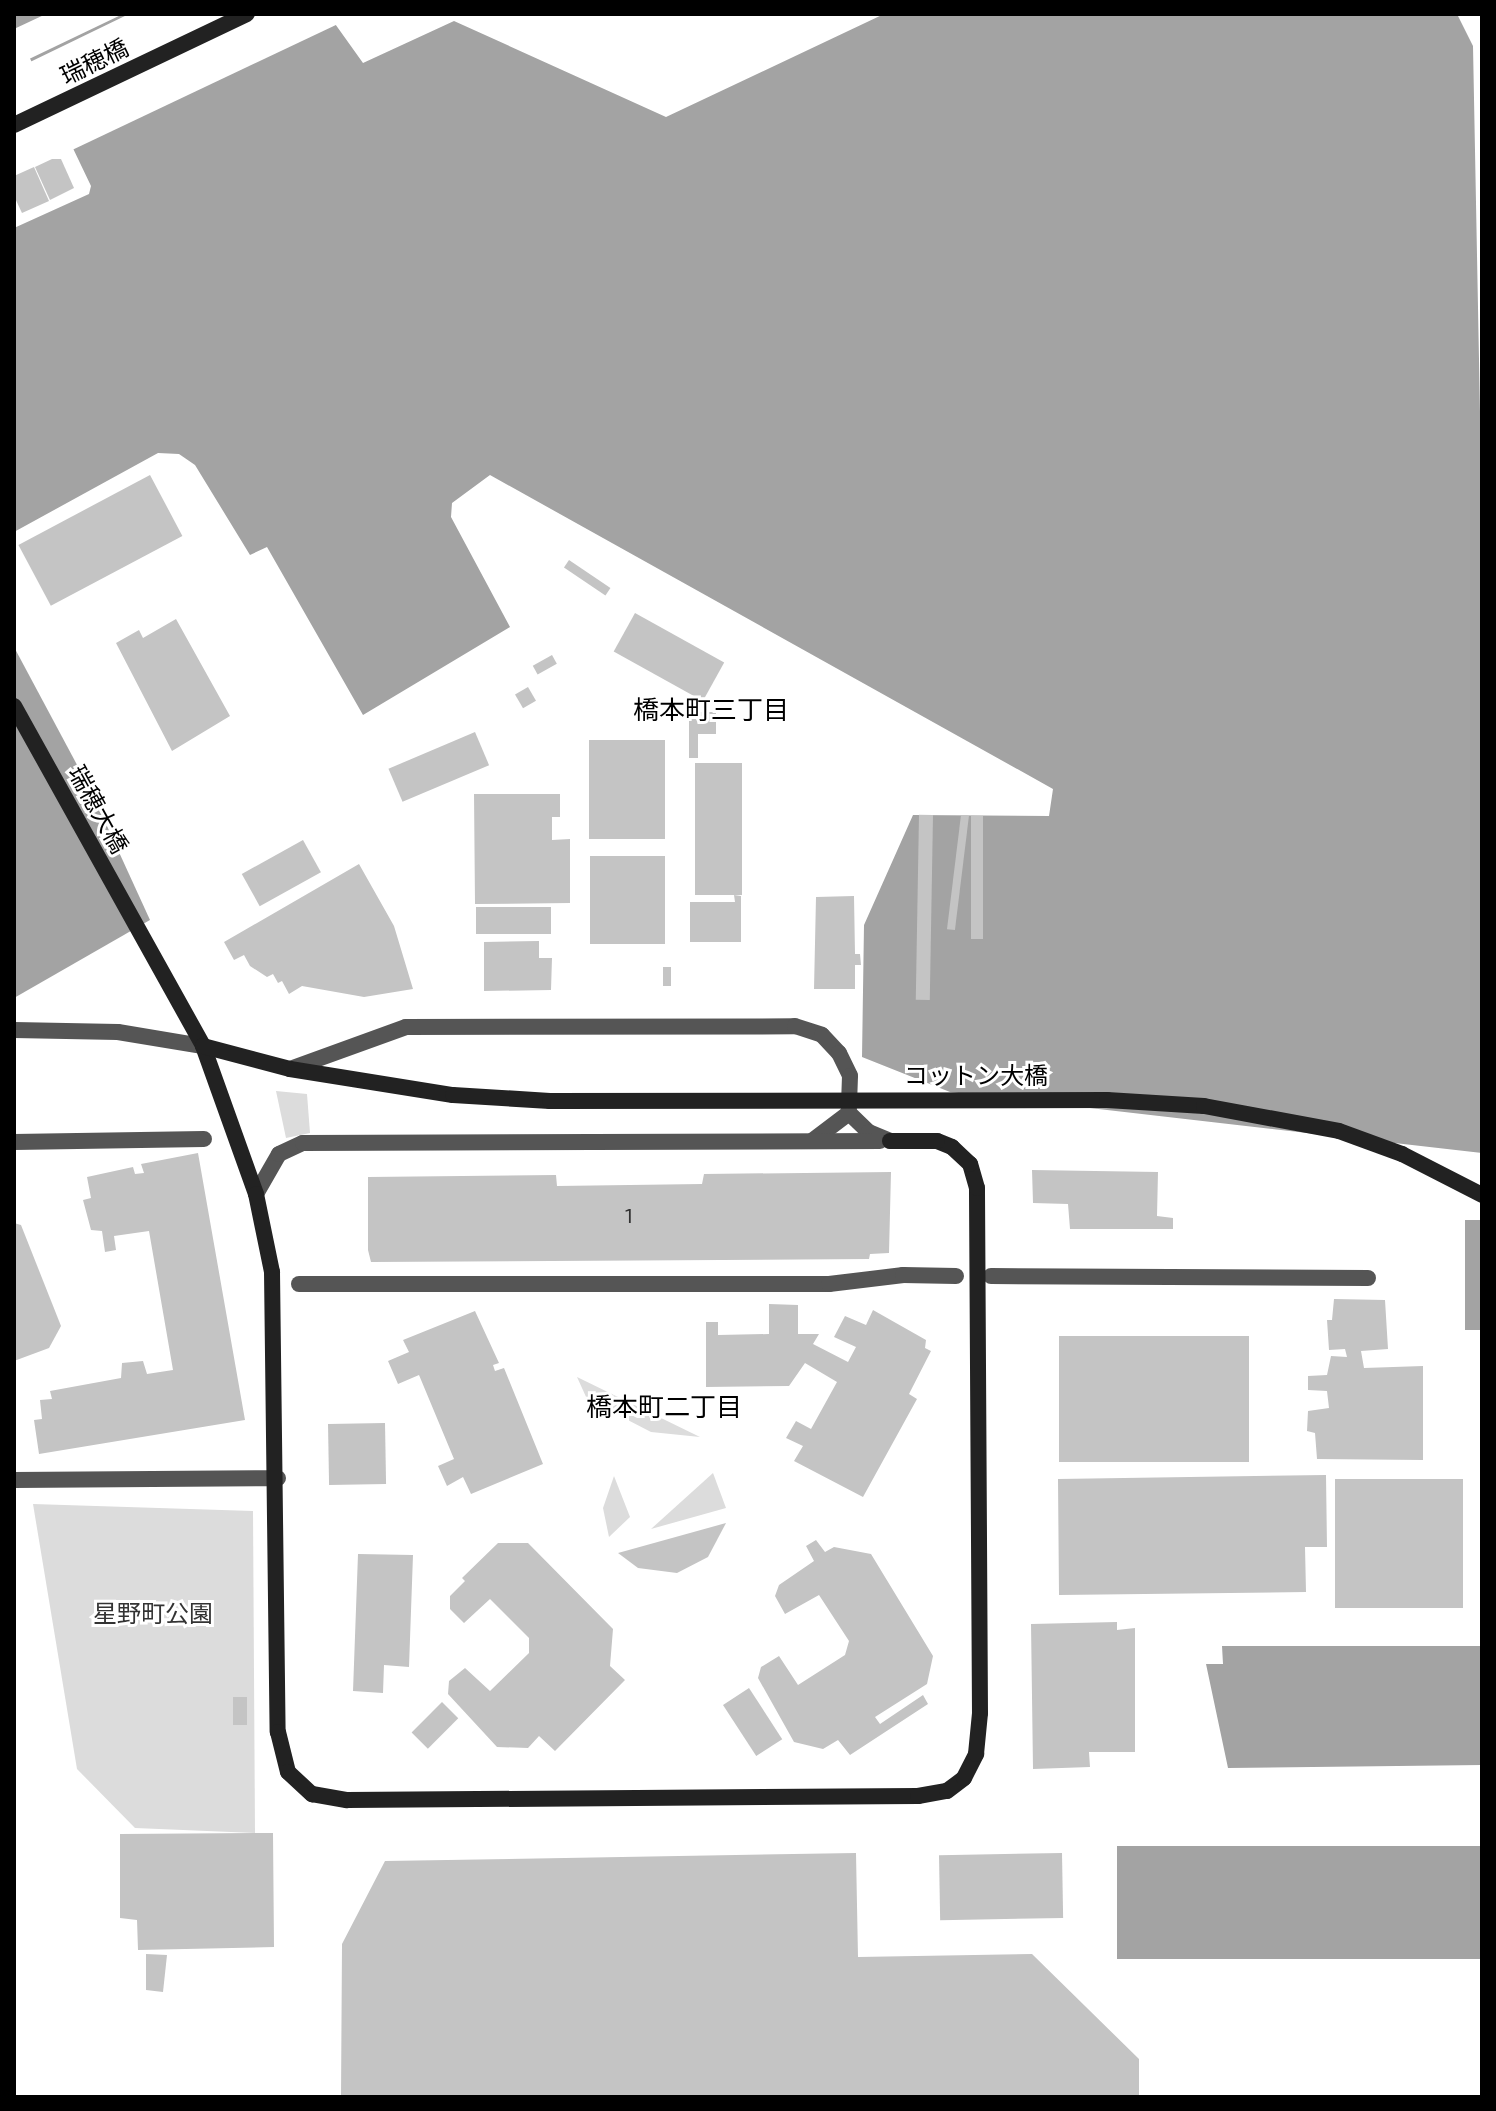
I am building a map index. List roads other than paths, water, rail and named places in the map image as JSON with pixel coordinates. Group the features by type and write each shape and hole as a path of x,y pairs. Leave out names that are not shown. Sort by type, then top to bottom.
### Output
{"street":[{"name":"瑞穂橋","path":"14,125 247,14"},
{"name":"瑞穂大橋","path":"14,706 203,1046 256,1194 272,1272 278,1478 279,1745 288,1772 312,1794 347,1800 918,1796 953,1788 976,1754 980,1713 977,1188 970,1164 952,1147 937,1141 890,1141"},
{"path":"290,1069 406,1027 795,1026 822,1035 839,1053 850,1076 849,1113 869,1132 890,1141"},
{"path":"14,1030 118,1032 203,1046"},
{"name":"コットン大橋","path":"203,1046 290,1069 453,1095 550,1101 1107,1100 1204,1106 1339,1131 1402,1154 1482,1195"},
{"path":"812,1141 849,1113"},
{"path":"14,1142 204,1139"},
{"path":"256,1194 279,1154 303,1143 890,1141"},
{"path":"299,1284 829,1284 903,1275 956,1276"},
{"path":"991,1276 1368,1278"},
{"path":"14,1480 278,1478"}],"district":[{"name":"橋本町三丁目","path":"711,709"},
{"name":"橋本町二丁目","path":"664,1406"}],"park label":[{"name":"星野町公園","path":"153,1613"}]}
